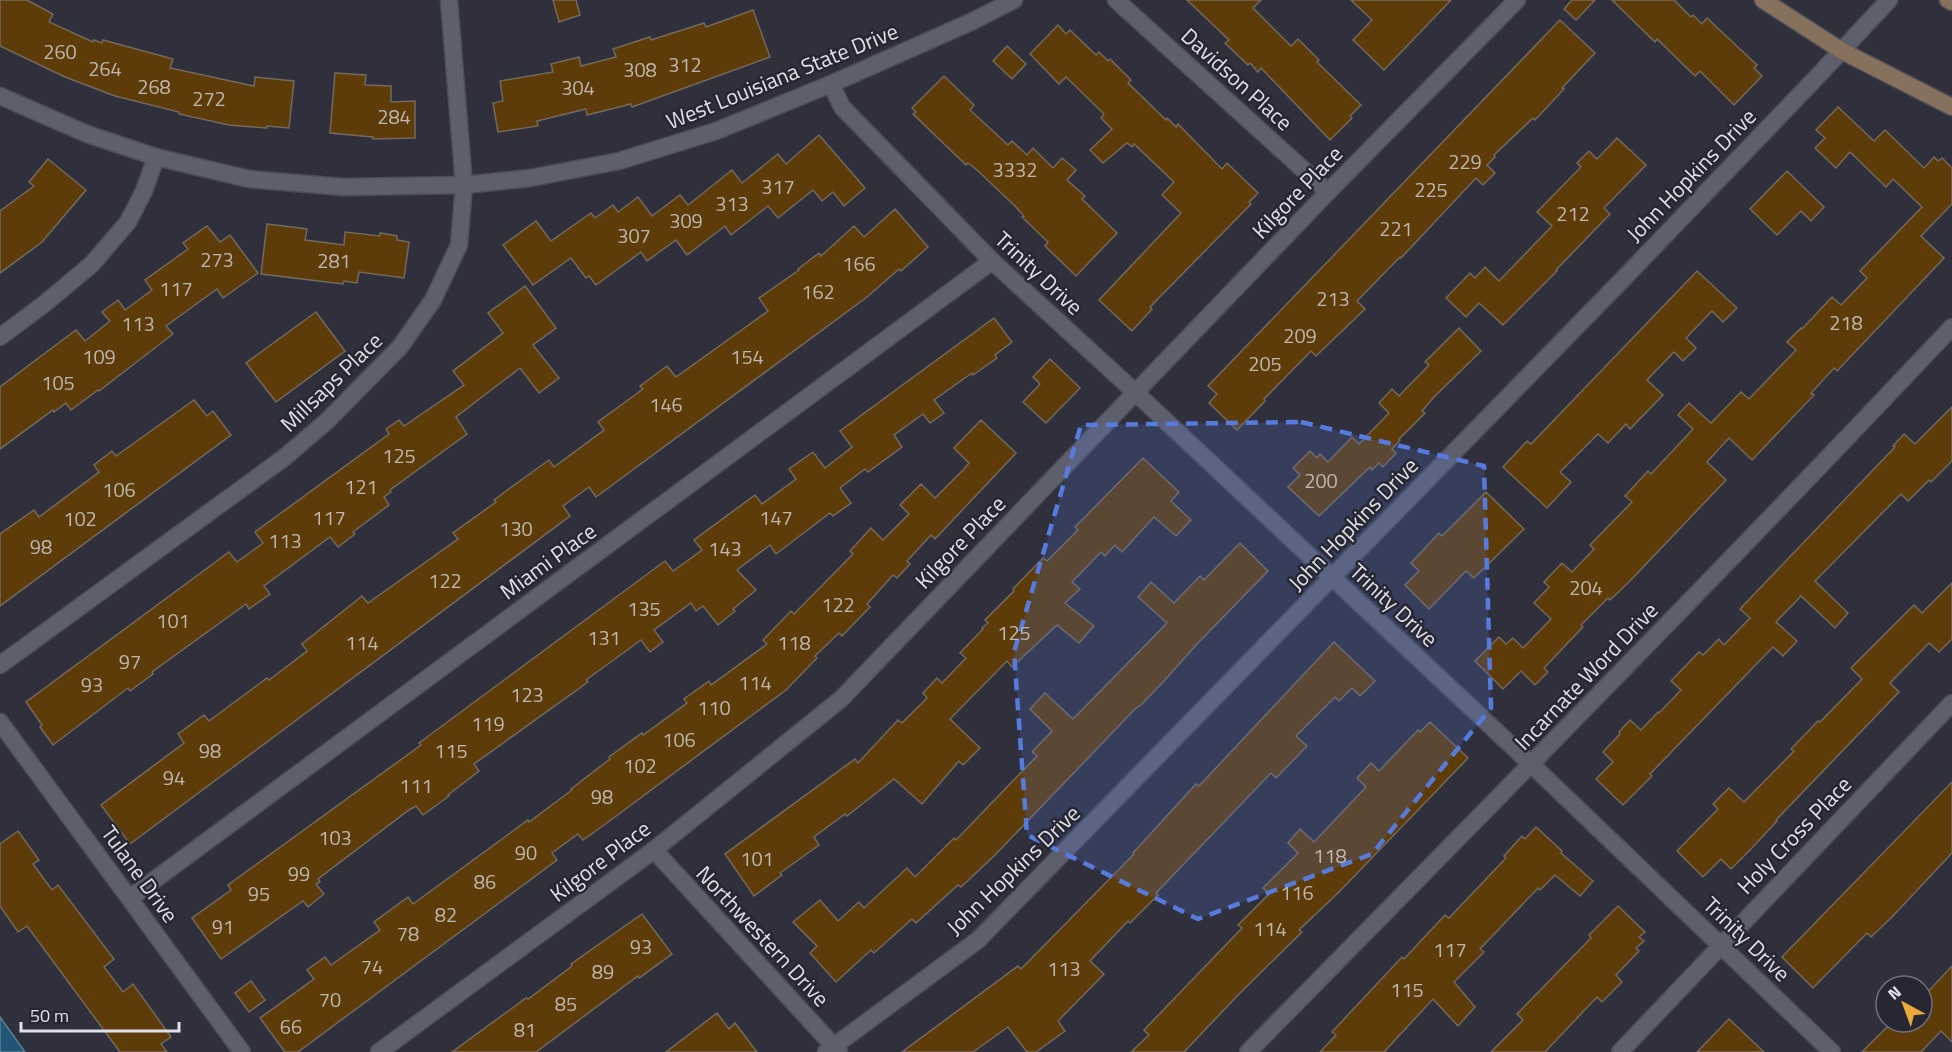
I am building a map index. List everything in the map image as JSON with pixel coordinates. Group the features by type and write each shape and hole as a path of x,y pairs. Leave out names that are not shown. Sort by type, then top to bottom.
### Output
{"main road":[{"path":"1763,0 1842,51 1952,107"}],"street":[{"name":"Millsaps Place","path":"0,666 285,457 327,421 400,347 433,300 459,245 464,185 449,0"},
{"name":"West Louisiana State Drive","path":"0,96 87,134 156,157 249,179 343,187 464,185 530,178 619,161 716,131 831,84 973,21 1014,0"},
{"name":"Davidson Place","path":"1116,0 1328,192"},
{"name":"Kilgore Place","path":"379,1052 654,850 841,699 1328,192 1517,0"},
{"name":"John Hopkins Drive","path":"833,1050 978,940 1332,578 1889,0"},
{"name":"Trinity Drive","path":"831,84 842,107 992,261 1531,764 1832,1052"},
{"path":"0,337 92,264 114,239 128,222 144,191 156,157"},
{"name":"Miami Place","path":"130,898 992,261"},
{"name":"Incarnate Word Drive","path":"1248,1052 1531,764 1952,327"},
{"name":"Holy Cross Place","path":"1620,1052 1952,703"},
{"name":"Tulane Drive","path":"0,722 242,1052"},
{"name":"Northwestern Drive","path":"654,850 833,1050"}],"highlighted area":[{"path":"1301,422 1484,466 1491,708 1372,854 1198,919 1027,835 1014,652 1081,425"}],"water":[{"path":"0,1017 25,1052 0,1052"}],"building":[{"path":"0,0 27,0 53,14 49,22 93,42 94,40 102,43 103,40 173,59 170,68 254,86 255,77 294,81 289,128 229,125 179,114 179,112 115,96 65,77 0,46"},
{"path":"553,0 576,0 580,15 559,22"},
{"path":"1187,0 1261,0 1253,8 1291,46 1298,39 1319,60 1317,62 1361,105 1350,116 1352,118 1330,140 1261,68 1258,72 1225,43 1229,40"},
{"path":"1351,0 1451,0 1384,70 1353,40 1372,20"},
{"path":"1572,0 1595,0 1576,20 1564,9"},
{"path":"1612,0 1674,0 1691,17 1693,15 1702,24 1707,18 1757,65 1754,68 1762,76 1734,105 1700,71 1695,76 1657,39 1655,42"},
{"path":"753,10 770,57 632,107 631,104 587,115 586,109 537,121 538,126 498,132 493,103 503,101 500,81 553,72 551,64 579,57 581,66 616,57 613,49 704,23 706,27"},
{"path":"1560,20 1595,53 1535,120 1533,118 1494,155 1495,157 1487,165 1495,173 1483,185 1476,178 1357,301 1365,309 1316,356 1311,351 1237,430 1209,403 1217,394 1208,386"},
{"path":"1058,25 1066,34 1070,30 1096,55 1099,52 1108,61 1110,59 1131,80 1128,83 1166,120 1167,118 1176,127 1178,124 1222,169 1227,163 1258,193 1249,202 1251,204 1150,307 1152,309 1132,331 1099,300 1181,213 1162,195 1174,182 1134,144 1132,147 1127,143 1103,163 1090,150 1112,129 1101,118 1104,114 1066,77 1059,84 1030,54"},
{"path":"1007,46 1026,64 1012,79 993,61"},
{"path":"335,73 366,75 365,85 391,86 391,102 415,101 415,138 373,139 373,137 330,133"},
{"path":"944,76 974,105 970,110 1008,145 1012,141 1027,155 1033,148 1053,168 1062,158 1076,170 1067,180 1085,196 1082,199 1117,233 1076,276 1045,246 1048,242 1022,217 1024,216 1016,207 977,170 968,163 966,165 913,114 916,112 912,108"},
{"path":"1838,107 1874,141 1885,130 1924,168 1934,157 1938,161 1942,158 1952,168 1952,204 1921,236 1944,258 1837,371 1834,368 1811,393 1814,395 1752,460 1729,438 1707,462 1726,480 1629,582 1610,600 1608,598 1581,625 1583,627 1544,668 1548,672 1535,685 1521,671 1503,689 1475,661 1499,637 1506,644 1513,638 1523,648 1551,619 1534,603 1549,587 1544,582 1562,563 1572,572 1594,549 1590,545 1632,502 1625,496 1648,471 1651,474 1693,429 1678,415 1689,403 1711,423 1741,392 1749,399 1796,350 1787,342 1832,297 1841,305 1867,278 1860,271 1922,207 1893,179 1886,187 1850,152 1836,168 1815,148 1825,138 1816,130"},
{"path":"819,135 865,188 844,206 833,192 822,201 813,190 778,218 768,206 731,235 725,226 687,255 676,240 647,261 641,252 596,285 589,276 586,278 571,258 533,285 503,245 536,221 551,241 591,213 595,218 613,205 618,212 638,197 652,216 680,195 688,205 732,170 742,183 778,154 786,164"},
{"path":"1617,138 1646,165 1604,208 1610,214 1503,325 1479,303 1466,317 1446,298 1470,273 1475,278 1485,267 1499,281 1552,226 1537,212 1581,167 1577,163 1589,151 1597,159"},
{"path":"48,159 86,190 42,242 0,273 0,211 34,186 29,182"},
{"path":"1787,171 1824,207 1811,221 1801,211 1777,235 1750,209"},
{"path":"895,209 928,247 901,271 899,269 867,297 596,497 589,487 563,506 570,516 130,844 101,805 184,743 178,734 204,715 209,721 267,678 269,680 307,651 302,644 362,596 368,603 458,539 453,533 496,502 494,500 517,483 549,460 554,467 604,430 598,422 643,389 640,386 667,366 676,377 768,311 759,298 819,253 821,256 854,226 864,237"},
{"path":"267,224 307,229 305,240 344,245 345,232 397,236 397,240 409,242 404,278 359,272 357,283 344,281 343,284 261,274"},
{"path":"207,226 220,242 230,235 258,273 223,298 217,289 166,326 173,334 99,391 71,410 66,403 54,412 53,410 0,449 0,387 76,330 85,341 110,321 102,312 118,300 125,310 152,290 145,280 188,249 183,243"},
{"path":"1697,271 1737,308 1723,322 1712,311 1686,338 1696,348 1683,361 1674,352 1647,380 1663,395 1630,429 1626,424 1608,443 1598,434 1560,472 1571,482 1547,508 1503,467 1527,441 1531,444"},
{"path":"525,286 556,328 533,345 559,378 539,393 520,368 456,417 467,434 390,490 391,492 384,497 389,505 353,532 355,534 338,547 330,537 264,586 270,594 249,609 246,604 152,672 153,674 130,691 128,688 53,745 26,702 229,552 237,562 263,543 255,532 389,434 386,429 399,420 404,426 464,385 453,371 503,333 488,313"},
{"path":"316,312 345,351 276,402 246,363"},
{"path":"994,318 1012,342 995,355 997,358 934,400 944,413 930,423 923,414 894,435 902,447 868,472 865,469 840,488 851,503 833,516 830,513 776,554 770,545 737,570 756,590 733,609 735,611 718,625 703,606 696,611 691,603 654,630 663,642 650,652 641,640 586,680 588,682 474,764 479,771 449,796 423,815 416,806 409,810 318,879 320,882 316,884 324,894 308,907 303,901 221,959 192,918 231,890 228,885 421,745 419,743 665,561 673,571 702,550 694,540 755,495 762,504 796,479 789,469 813,452 825,468 852,447 840,431"},
{"path":"1459,328 1481,351 1422,411 1425,413 1399,439 1392,449 1396,453 1383,467 1379,463 1372,470 1370,467 1319,516 1288,487 1300,475 1293,468 1310,451 1317,458 1320,454 1328,462 1352,437 1359,444 1389,413 1379,403 1392,389 1399,396 1429,365 1425,362"},
{"path":"1050,359 1080,388 1046,423 1023,402 1040,384 1033,377"},
{"path":"194,400 207,416 213,411 231,435 0,606 0,534 34,510 39,517 99,472 94,465 112,451 116,456"},
{"path":"1952,407 1952,461 1908,501 1901,494 1815,581 1848,613 1835,628 1801,596 1776,622 1797,641 1783,656 1773,647 1623,805 1596,779 1613,762 1603,752 1620,734 1619,732 1630,720 1641,730 1659,713 1681,690 1671,681 1699,652 1703,655 1719,639 1724,645 1750,618 1740,609 1895,447 1893,446 1904,434 1915,444"},
{"path":"981,420 1016,453 935,539 931,535 907,561 910,564 897,578 893,575 867,604 870,607 842,636 839,633 815,656 817,658 786,690 583,840 578,834 552,853 557,860 298,1052 285,1052 260,1018 314,979 307,970 325,957 331,965 380,930 374,922 408,897 413,904 528,820 529,822 572,790 610,759 609,757 687,703 684,699 709,681 711,685 767,644 763,640 791,611 794,614 853,554 850,551 871,528 883,540 909,514 900,505 921,484 935,498 963,470 969,463 954,448"},
{"path":"1143,458 1179,492 1171,501 1191,520 1176,536 1154,517 1122,552 1115,545 1105,556 1101,552 1072,582 1080,589 1065,603 1094,626 1079,643 1057,625 1012,667 1007,661 950,719 980,748 963,765 959,761 922,804 894,779 847,816 845,814 814,837 819,845 780,873 782,875 754,896 725,854 855,759 858,763 898,720 902,723 927,698 923,693 937,678 942,683 966,658 960,653 988,623 985,620 1014,591 1013,589 1043,558 1047,561 1078,530 1075,527"},
{"path":"1486,492 1524,529 1474,578 1466,571 1429,609 1405,585 1419,571 1411,563 1439,533 1442,536"},
{"path":"1240,543 1268,571 995,855 961,887 958,885 916,923 912,919 874,953 871,950 836,982 810,953 817,946 793,922 820,900 838,921 859,902 864,908 907,868 915,877 954,838 956,840 1037,756 1032,752 1052,731 1030,709 1045,693 1073,719 1167,623 1138,597 1151,582 1174,603 1200,576 1204,580"},
{"path":"1952,583 1952,639 1939,652 1929,643 1890,683 1899,692 1731,869 1721,859 1703,877 1677,851 1718,809 1713,804 1729,788 1744,802 1794,751 1791,749 1862,679 1851,668 1914,605 1922,613"},
{"path":"1334,642 1375,681 1360,696 1352,688 1339,701 1335,697 1296,736 1307,746 1276,778 1271,773 1156,893 1158,895 1130,923 1128,921 1090,961 1104,974 1058,1021 1065,1031 1036,1052 1027,1052 1008,1027 973,1052 902,1052 1018,966 1021,969 1134,854 1196,784 1199,786"},
{"path":"1430,722 1468,758 1339,892 1299,930 1302,932 1184,1052 1131,1052 1149,1035 1144,1030 1242,928 1238,925 1269,894 1263,888 1298,853 1288,843 1300,829 1314,842 1366,787 1357,778 1371,763 1379,771 1418,730 1420,732"},
{"path":"1952,782 1952,853 1891,918 1871,937 1867,933 1813,988 1782,957"},
{"path":"1536,827 1593,881 1580,896 1555,875 1540,890 1538,888 1480,949 1484,952 1454,982 1475,1007 1458,1026 1433,999 1384,1052 1320,1052 1336,1035 1332,1032 1402,957 1404,959 1445,915 1449,918 1506,858 1504,856 1522,836 1525,839"},
{"path":"18,831 39,860 33,864 52,890 58,885 114,959 104,967 123,992 133,984 171,1037 161,1044 167,1052 120,1052 27,926 18,932 0,906 0,844"},
{"path":"1618,906 1645,932 1639,937 1644,941 1636,948 1639,951 1616,975 1622,982 1602,1002 1597,997 1545,1052 1491,1052 1523,1020 1517,1014 1591,938 1589,935"},
{"path":"642,914 672,954 639,978 638,976 536,1052 452,1052 526,998 528,999 572,966 571,964"},
{"path":"1952,966 1952,1042 1941,1031 1921,1052 1862,1052 1880,1034 1934,1034 1934,985"},
{"path":"251,981 265,1000 249,1012 235,993"},
{"path":"717,1013 729,1029 735,1023 757,1052 666,1052"},
{"path":"1729,1019 1764,1052 1697,1052"}]}
